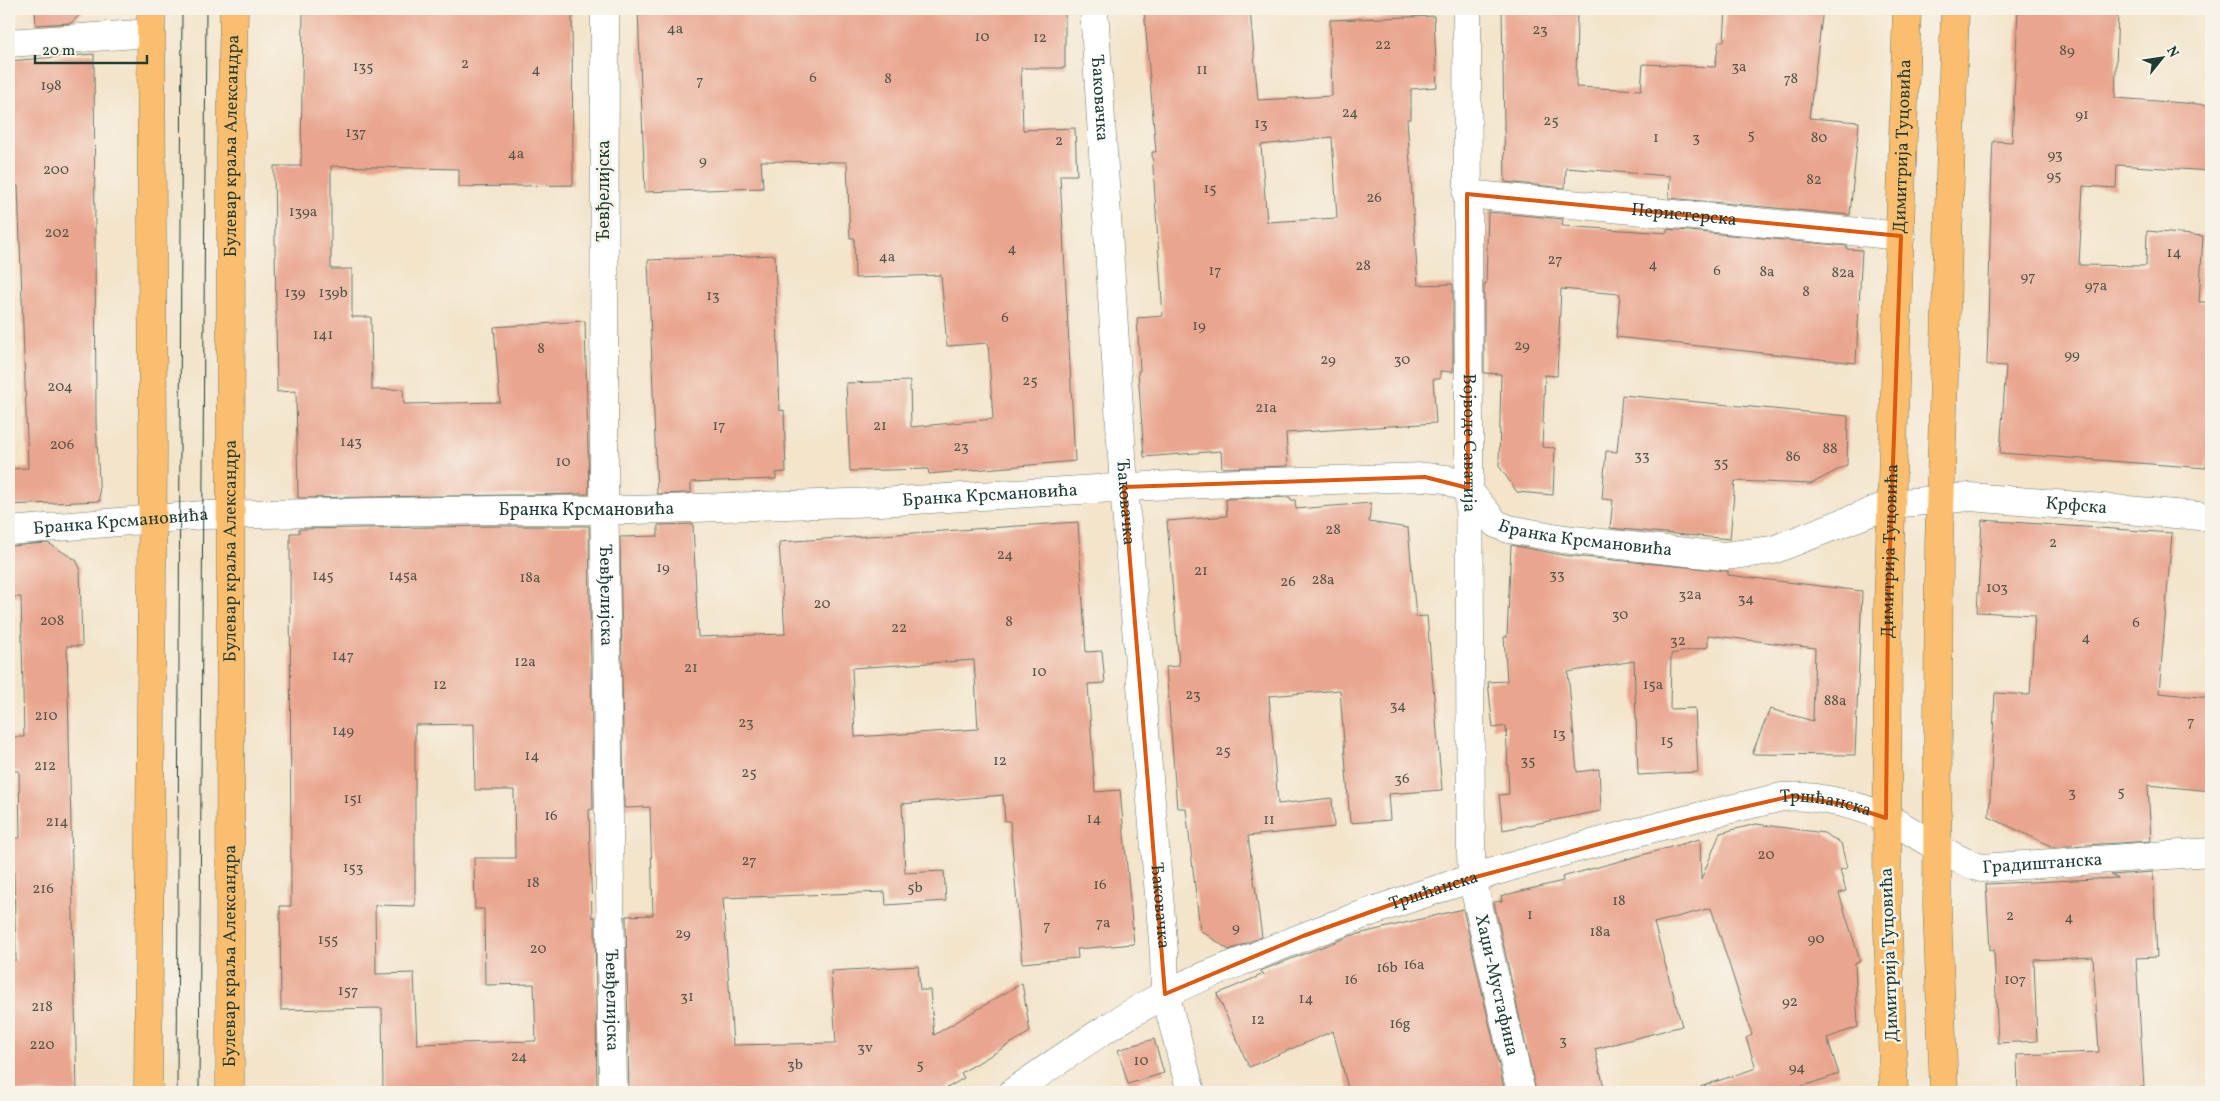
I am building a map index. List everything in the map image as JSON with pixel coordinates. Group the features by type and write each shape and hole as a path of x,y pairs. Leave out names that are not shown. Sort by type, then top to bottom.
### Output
{"main road":[{"name":"Булевар краља Александра","path":"230,1092 231,144 234,9"},
{"name":"Димитрија Туцовића","path":"1894,1092 1888,952 1886,818 1891,504 1907,9"},
{"path":"1944,1092 1937,906 1937,847 1941,498 1955,9"},
{"path":"148,1092 152,520 151,21"}],"street":[{"name":"Ђевђелијска","path":"605,9 604,510 613,1092"},
{"name":"Ђаковачка","path":"1094,9 1124,487 1164,953 1165,994 1191,1092"},
{"name":"Војводе Саватија","path":"1467,9 1468,490 1472,878"},
{"path":"9,43 151,21"},
{"name":"Перистерска","path":"1467,194 1901,236"},
{"name":"Бранка Крсмановића","path":"9,531 231,515 604,510 880,502 1124,487 1425,477 1446,479 1468,490 1496,524 1509,530 1564,539 1724,556 1774,550 1891,504 1941,498"},
{"name":"Крфска","path":"1941,498 1970,497 2211,517"},
{"name":"Тршћанска","path":"1013,1092 1100,1032 1165,994 1302,936 1472,878 1608,840 1782,797 1802,797 1843,804 1886,818"},
{"name":"Градиштанска","path":"1886,818 1953,858 1981,868 2211,852"},
{"name":"Хаџи-Мустафина","path":"1472,878 1521,1092"}],"highlighted area":[{"path":"1467,194 1901,236 1888,607 1886,818 1843,804 1792,796 1692,819 1472,878 1390,905 1303,936 1165,994 1124,487 1425,477 1468,488"}],"building":[{"path":"35,9 86,9 71,23 36,25"},
{"path":"303,9 572,9 573,185 459,187 459,169 331,166 331,269 352,269 352,317 371,317 372,390 403,389 404,404 500,402 494,327 585,321 589,494 298,498 296,391 277,392 274,166 301,166"},
{"path":"638,9 1065,9 1065,68 1021,68 1023,130 1075,128 1077,175 1060,175 1075,461 929,474 928,469 850,471 846,383 910,381 911,427 993,419 988,343 947,346 941,275 855,278 854,238 850,238 847,162 761,161 763,188 645,192"},
{"path":"1144,9 1250,9 1258,100 1332,96 1330,20 1434,16 1437,87 1411,89 1411,119 1407,119 1418,285 1453,284 1453,372 1440,371 1440,379 1433,379 1436,423 1286,433 1288,466 1222,468 1221,451 1144,457 1138,371 1140,371 1137,318 1163,316 1152,152 1156,152","holes":["1332,137 1337,218 1267,222 1261,145"]},
{"path":"1502,9 1577,9 1576,87 1641,90 1643,64 1715,67 1719,41 1724,41 1726,9 1823,9 1809,118 1859,122 1850,215 1669,198 1670,176 1566,168 1565,188 1505,182"},
{"path":"2018,9 2118,9 2115,98 2211,105 2211,171 2117,165 2116,188 2083,186 2079,265 2146,266 2147,231 2203,236 2199,302 2211,302 2211,400 2206,468 2000,453 2006,366 1987,365 1992,162 1993,141 2012,142"},
{"path":"94,54 96,422 100,501 9,505 9,469 28,468 18,186 9,187 9,61"},
{"path":"1488,212 1563,219 1562,226 1667,233 1667,229 1847,246 1847,249 1862,250 1856,363 1616,337 1620,294 1561,289 1557,376 1545,375 1542,447 1555,448 1553,495 1517,492 1499,466 1501,374 1484,373 1484,284 1486,284"},
{"path":"775,255 780,411 784,410 786,472 776,473 776,479 691,482 691,493 657,494 648,260"},
{"path":"1622,395 1848,416 1847,465 1811,484 1735,481 1730,539 1610,528 1613,500 1602,499 1606,451 1617,452"},
{"path":"1290,497 1291,500 1295,500 1296,509 1371,503 1369,522 1408,528 1416,617 1427,616 1442,790 1388,794 1390,820 1350,823 1340,690 1269,696 1278,804 1332,798 1334,827 1248,836 1262,937 1229,950 1200,930 1186,808 1177,808 1166,667 1179,666 1167,521 1227,516 1226,499"},
{"path":"1982,520 2172,533 2159,693 2211,698 2211,791 2148,785 2151,841 2053,847 1989,817 1995,693 2030,695 2035,615 1977,612"},
{"path":"1078,522 1086,652 1102,651 1105,683 1088,684 1095,792 1120,790 1134,944 1077,949 1078,958 1022,963 1010,821 1005,821 1003,795 902,804 905,873 944,871 946,901 886,905 885,892 723,898 733,1045 836,1043 831,971 918,966 920,990 930,990 934,1035 1022,983 1030,1032 961,1073 964,1078 940,1092 629,1092 626,916 653,915 650,807 624,808 620,537 658,536 658,525 693,524 698,637 785,634 779,542","holes":["974,660 978,729 855,737 852,668"]},
{"path":"589,526 593,809 589,810 592,917 595,917 597,1092 383,1092 382,1008 281,1010 280,906 291,906 290,533 299,533 299,529","holes":["474,724 475,790 514,790 515,858 474,858 475,909 484,909 485,985 534,984 536,1041 417,1044 414,973 376,974 375,905 415,906 415,725"]},
{"path":"48,543 76,560 80,568 82,646 67,646 77,1092 9,1092 9,960 16,960 13,838 20,838 19,771 9,771 9,737 24,737 21,597 9,597 9,546"},
{"path":"1511,545 1562,555 1728,571 1728,575 1862,591 1855,755 1752,754 1770,709 1813,721 1815,648 1708,635 1708,647 1671,654 1670,709 1695,708 1698,772 1638,775 1634,661 1568,672 1577,772 1599,769 1601,811 1503,830 1499,795 1509,794 1506,726 1493,728 1488,682 1507,681 1504,637 1507,637"},
{"path":"1756,824 1824,833 1841,843 1847,868 1840,870 1846,891 1839,893 1860,961 1855,963 1858,1027 1827,1038 1839,1074 1785,1092 1701,1092 1700,1087 1756,1068 1746,1038 1752,1035 1711,908 1654,923 1682,1026 1595,1049 1605,1092 1536,1092 1494,902 1502,901 1501,896 1563,881 1562,877 1700,839 1701,880 1720,833"},
{"path":"2153,872 2157,957 2136,958 2144,1087 2060,1092 2018,1092 2017,1055 2099,1052 2093,957 2034,960 2037,1041 1998,1043 1994,949 1990,950 1986,884 2118,878 2111,875"},
{"path":"1463,909 1505,1092 1349,1092 1333,1031 1249,1067 1217,994 1264,974 1260,971 1350,936"},
{"path":"1154,1039 1164,1073 1128,1084 1118,1050"}],"tram line":[{"path":"177,1092 182,9"},
{"path":"199,1092 206,9"}]}
